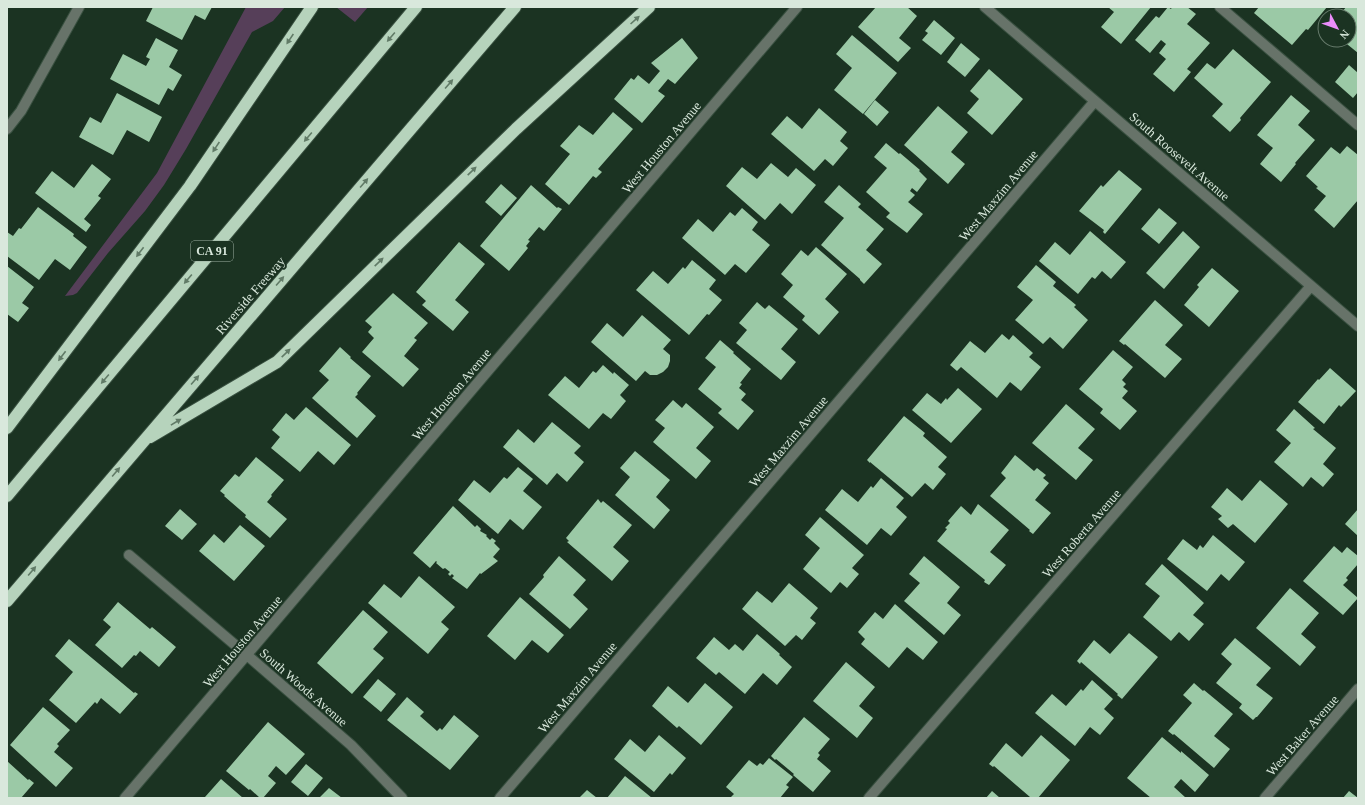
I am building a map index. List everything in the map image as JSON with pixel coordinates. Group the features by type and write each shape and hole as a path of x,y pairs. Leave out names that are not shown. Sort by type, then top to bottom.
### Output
{"highway":[{"path":"7,428 190,186 312,7"},
{"name":"CA 91","path":"7,496 416,7"},
{"name":"Riverside Freeway","path":"7,601 142,441 515,7"},
{"path":"142,441 277,362 516,129 649,7"}],"street":[{"path":"7,129 21,110 79,7"},
{"name":"West Houston Avenue","path":"125,798 796,7"},
{"name":"South Roosevelt Avenue","path":"985,7 1358,326"},
{"path":"1220,7 1358,125"},
{"name":"West Maxzim Avenue","path":"500,798 1095,101"},
{"name":"West Roberta Avenue","path":"870,798 1311,286"},
{"name":"South Woods Avenue","path":"129,555 351,745 402,798"},
{"name":"West Baker Avenue","path":"1265,798 1358,689"}],"shaded area":[{"path":"246,7 285,7 273,21 252,32 186,149 164,185 145,211 108,253 77,293 65,296 157,173"},
{"path":"336,7 368,7 355,22"}],"building":[{"path":"153,7 212,7 205,20 195,15 182,40 146,21"},
{"path":"876,7 907,7 917,16 899,38 911,48 898,62 858,27"},
{"path":"1108,7 1151,7 1121,44 1101,27 1114,12"},
{"path":"1168,7 1171,9 1172,7 1187,7 1196,14 1187,24 1210,43 1187,69 1191,72 1174,92 1153,74 1166,59 1159,53 1166,44 1161,40 1150,53 1135,40 1156,16 1159,18"},
{"path":"1259,7 1327,7 1317,8 1317,19 1292,45 1254,13"},
{"path":"1358,7 1358,53 1352,48 1357,48 1357,8 1345,8"},
{"path":"934,20 955,38 941,55 922,40 928,33 925,31"},
{"path":"852,35 897,73 863,114 834,90 852,68 836,54"},
{"path":"156,38 178,50 169,67 182,75 173,91 168,88 159,105 110,79 123,54 146,66 150,59 146,57"},
{"path":"682,38 698,58 675,84 668,79 658,91 665,96 642,123 614,99 631,78 634,80 638,75 649,84 660,71 651,63"},
{"path":"961,43 980,59 965,77 947,62"},
{"path":"1233,49 1271,82 1230,132 1212,116 1223,104 1194,78 1207,63 1215,69"},
{"path":"1349,65 1358,73 1358,92 1353,98 1335,82"},
{"path":"989,69 1023,99 992,135 967,113 979,99 970,91"},
{"path":"117,93 162,117 149,142 127,130 113,155 79,137 90,117 101,123"},
{"path":"1291,95 1310,111 1298,125 1315,140 1281,182 1260,164 1273,148 1257,135"},
{"path":"875,100 889,112 877,126 864,114"},
{"path":"938,106 968,132 951,152 965,164 948,184 904,145"},
{"path":"819,108 847,132 840,141 848,148 833,166 825,159 814,171 771,134 787,116 802,129"},
{"path":"613,112 633,129 598,169 602,172 596,178 593,176 569,205 545,184 570,154 560,146 579,125 593,135"},
{"path":"886,143 920,170 919,171 927,179 917,192 912,188 910,191 915,195 908,202 923,214 907,233 886,217 890,213 866,192 887,168 874,157"},
{"path":"1347,146 1358,155 1358,200 1334,228 1314,210 1326,196 1316,188 1318,187 1306,176 1331,147 1340,154"},
{"path":"771,163 788,177 796,168 816,185 792,214 780,203 765,220 726,186 742,167 757,179"},
{"path":"92,164 111,179 98,196 101,198 84,219 91,225 86,232 35,193 52,171 74,188"},
{"path":"1119,170 1142,189 1105,234 1103,232 1104,230 1079,211 1101,185 1103,187"},
{"path":"501,184 517,198 501,216 485,202"},
{"path":"531,185 557,208 562,209 544,231 539,227 528,240 530,241 526,246 528,248 509,271 480,246"},
{"path":"839,185 861,204 858,207 884,229 866,250 882,264 864,284 821,245 844,218 824,202"},
{"path":"38,207 74,234 73,236 87,247 70,270 55,259 39,280 7,256 7,232 13,236 19,228 21,229"},
{"path":"742,208 758,222 752,230 770,245 746,273 735,264 725,275 682,238 698,219 713,232 730,212 735,216"},
{"path":"1159,208 1177,223 1159,244 1141,229"},
{"path":"1090,231 1126,262 1111,279 1102,271 1095,279 1092,277 1078,294 1039,261 1055,242 1070,255"},
{"path":"1183,231 1200,247 1164,289 1146,273"},
{"path":"459,242 485,264 455,300 469,312 453,331 422,305 426,301 416,292"},
{"path":"816,247 847,274 825,299 839,312 819,335 802,320 805,316 783,297 793,285 781,274 801,250 808,256"},
{"path":"692,260 716,280 709,289 722,300 709,315 707,314 689,335 636,290 653,271 668,284 683,267 685,269"},
{"path":"1036,265 1056,282 1053,286 1076,305 1074,307 1088,320 1063,349 1050,337 1043,344 1015,320 1033,300 1017,287"},
{"path":"7,266 34,287 22,303 29,308 18,322 7,314"},
{"path":"1212,268 1239,291 1209,327 1184,305 1199,287 1197,285"},
{"path":"393,293 428,323 414,338 417,340 404,356 419,369 403,387 362,352 374,338 368,332 372,327 365,321"},
{"path":"1155,300 1183,325 1165,345 1182,359 1165,378 1125,344 1124,345 1119,341"},
{"path":"757,302 765,309 769,305 798,329 781,349 796,362 781,380 736,343 747,330 739,323"},
{"path":"642,315 671,340 663,349 670,355 670,361 668,367 663,372 657,375 650,375 645,371 636,381 591,342 607,323 623,337"},
{"path":"1002,334 1009,340 1013,335 1033,353 1029,357 1041,367 1021,391 1010,382 997,398 961,367 957,371 950,365 970,341 985,353"},
{"path":"720,340 751,369 740,383 742,384 739,388 746,394 741,400 754,411 738,430 718,413 722,409 698,389 716,367 705,358"},
{"path":"340,347 351,357 350,358 371,376 355,397 376,416 357,438 312,398 329,380 319,371"},
{"path":"1113,350 1133,367 1122,380 1126,384 1123,387 1128,391 1122,398 1137,411 1120,430 1100,413 1103,409 1079,389"},
{"path":"603,365 629,385 620,395 626,401 611,419 603,413 589,429 548,395 565,376 579,388 593,371 596,373"},
{"path":"1330,368 1356,391 1341,407 1339,405 1324,424 1298,402"},
{"path":"958,388 982,409 951,443 912,410 927,393 941,404"},
{"path":"673,400 682,408 686,403 714,427 696,448 711,461 696,479 653,442 665,428 655,420"},
{"path":"1066,404 1095,429 1078,448 1093,460 1076,480 1032,443"},
{"path":"306,407 351,445 334,465 318,451 300,472 271,448 280,437 272,430 286,413 294,420"},
{"path":"1294,409 1315,428 1313,429 1336,448 1323,464 1334,474 1323,487 1311,477 1303,487 1274,462 1291,443 1276,430"},
{"path":"904,416 925,433 923,436 947,457 938,467 946,474 933,490 925,483 912,497 867,460"},
{"path":"552,422 581,446 574,453 584,462 567,482 557,473 547,485 503,447 518,429 534,443"},
{"path":"635,451 670,480 656,497 670,510 654,529 615,495 630,477 620,468"},
{"path":"1015,455 1034,471 1037,468 1046,475 1043,478 1049,483 1035,500 1051,513 1033,534 990,496 1006,478 1001,473"},
{"path":"256,457 284,480 267,502 287,519 270,538 245,517 246,515 220,491 235,474 239,477"},
{"path":"518,467 533,479 523,491 542,507 523,530 510,519 498,534 458,500 474,480 490,493 504,477 507,479"},
{"path":"881,478 904,498 896,507 907,517 891,536 881,528 867,545 825,510 842,489 858,502 871,486 873,488"},
{"path":"1260,480 1288,504 1255,543 1233,524 1228,528 1218,519 1222,516 1211,507 1227,488 1242,501"},
{"path":"598,499 601,503 603,501 632,525 613,547 629,561 612,581 567,542 569,541 566,538"},
{"path":"978,504 1009,530 990,552 1006,565 989,585 984,582 985,580 937,541 947,529 945,528 950,523 948,521 961,506 971,515"},
{"path":"453,506 475,527 477,525 481,529 480,531 487,535 486,536 490,540 492,538 496,541 494,543 500,549 493,557 498,561 481,574 480,573 467,589 452,578 454,576 452,574 450,576 448,574 450,572 445,568 443,569 436,563 436,561 430,568 413,553"},
{"path":"180,509 197,524 182,540 165,526"},
{"path":"1358,509 1358,536 1345,524"},
{"path":"820,517 864,555 852,568 859,574 847,588 840,582 831,593 803,569 820,548 805,535"},
{"path":"240,525 265,546 234,581 199,551 214,534 224,543"},
{"path":"1213,535 1245,562 1229,581 1221,574 1207,591 1167,559 1183,539 1197,550 1200,545 1203,548"},
{"path":"1334,546 1342,553 1347,547 1358,556 1358,564 1346,578 1348,580 1343,585 1358,598 1343,615 1303,581"},
{"path":"559,556 586,580 573,595 588,609 570,629 529,594 544,577 543,575"},
{"path":"924,556 960,587 947,603 961,615 944,635 904,601 920,583 909,574"},
{"path":"1162,564 1204,603 1193,615 1204,624 1189,641 1179,632 1171,641 1143,617 1160,596 1145,584"},
{"path":"419,576 455,607 441,622 449,629 428,654 368,603 384,584 401,598"},
{"path":"789,583 818,608 810,618 816,623 802,640 796,635 785,646 742,609 757,591 772,603"},
{"path":"1290,588 1319,613 1301,634 1316,647 1300,666 1256,628"},
{"path":"520,597 564,635 548,653 532,640 515,660 487,636"},
{"path":"118,602 150,629 152,627 176,647 159,667 140,651 136,656 134,655 122,668 95,645 111,627 103,620"},
{"path":"895,604 938,642 923,660 907,647 889,668 861,644 865,639 858,632 875,612 883,619"},
{"path":"363,610 388,632 373,649 384,658 352,694 317,663"},
{"path":"1129,633 1158,657 1122,699 1081,662 1080,664 1077,661 1094,640 1110,654"},
{"path":"757,634 780,654 779,655 792,667 777,685 763,673 745,694 719,672 716,675 696,658 714,637 729,650 735,644 743,651"},
{"path":"1235,638 1271,668 1256,685 1273,698 1253,720 1239,708 1242,704 1216,683 1232,664 1221,654"},
{"path":"69,639 134,693 135,692 138,694 120,714 101,698 97,704 95,702 76,723 49,700 73,672 55,656"},
{"path":"846,662 875,687 859,706 873,718 857,738 813,701"},
{"path":"378,679 396,694 381,712 363,697"},
{"path":"1092,680 1113,699 1104,709 1114,718 1100,735 1090,727 1075,746 1035,713 1052,694 1066,706 1081,689 1083,691"},
{"path":"705,683 733,707 701,745 679,726 677,728 652,706 668,686 688,703"},
{"path":"1194,683 1233,714 1214,736 1230,749 1214,768 1174,734 1173,735 1168,731 1192,703 1183,695"},
{"path":"407,697 424,712 420,716 437,731 440,728 442,730 454,715 479,736 450,770 387,720"},
{"path":"43,707 70,730 57,744 59,746 54,752 73,768 56,787 10,745"},
{"path":"804,717 830,739 818,753 820,755 817,759 831,771 813,792 793,775 794,774 771,756"},
{"path":"268,722 305,754 286,775 276,766 268,776 276,783 263,798 260,798 226,771"},
{"path":"659,735 686,758 672,775 670,773 654,792 614,759 630,739 645,752"},
{"path":"1041,735 1070,760 1038,798 1029,798 1030,797 994,766 993,767 989,764 1006,743 1022,757"},
{"path":"1162,737 1209,775 1195,792 1181,779 1174,787 1186,798 1151,798 1127,778"},
{"path":"769,758 793,777 786,785 789,787 780,798 730,798 734,794 726,787 749,760 757,766 760,763 763,765"},
{"path":"7,761 28,780 29,779 34,783 21,798 7,798"},
{"path":"306,764 323,778 308,796 291,782"},
{"path":"625,776 652,798 607,798"},
{"path":"221,779 243,798 205,797"},
{"path":"329,788 342,798 319,798"},
{"path":"587,790 597,798 579,798"},
{"path":"992,791 1000,798 986,798"},
{"path":"1349,791 1358,798 1343,798"}]}
